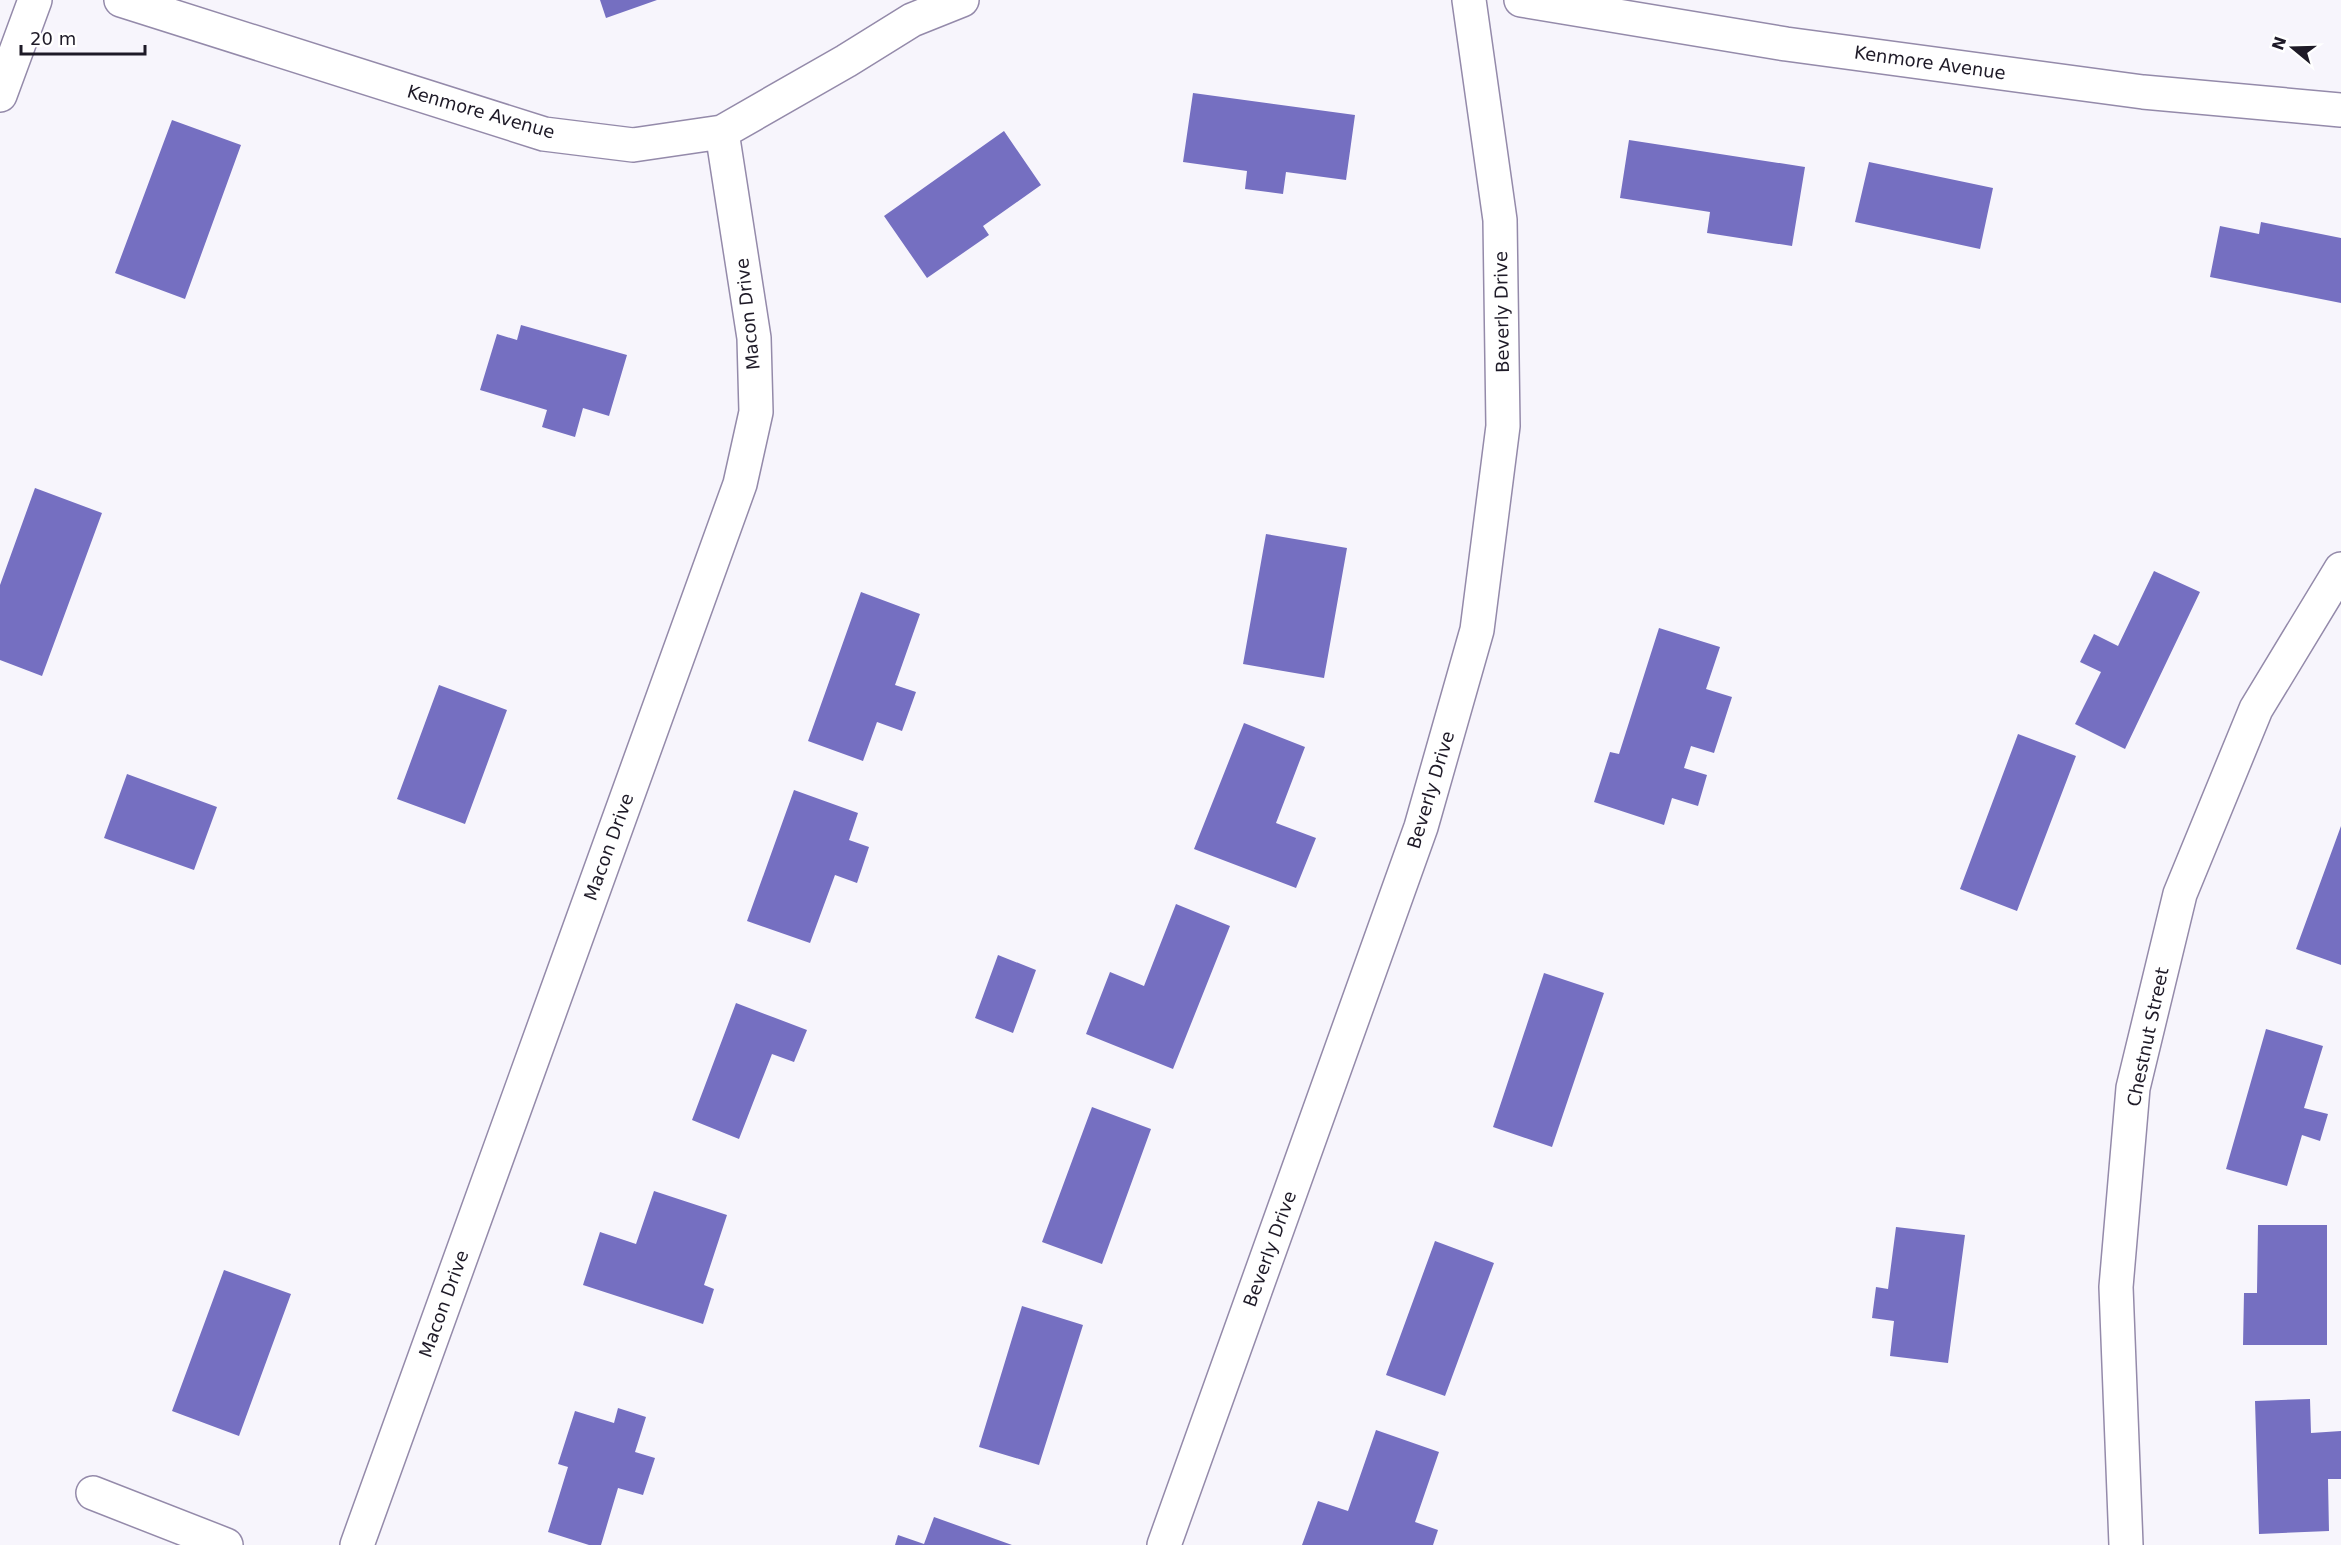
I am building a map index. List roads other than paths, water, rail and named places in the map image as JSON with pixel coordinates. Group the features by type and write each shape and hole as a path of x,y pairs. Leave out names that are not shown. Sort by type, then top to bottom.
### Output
{"street":[{"path":"0,95 35,0"},
{"name":"Kenmore Avenue","path":"121,0 544,134 633,146 722,132 846,61 912,20 962,0"},
{"name":"Beverly Drive","path":"1164,1545 1421,827 1477,630 1503,426 1502,312 1500,220 1469,0"},
{"name":"Kenmore Avenue","path":"1521,0 1786,44 1881,57 2143,92 2341,110"},
{"name":"Macon Drive","path":"357,1545 740,484 756,412 754,338 722,132"},
{"name":"Chestnut Street","path":"2126,1545 2116,1287 2133,1088 2184,884 2256,709 2341,570"},
{"path":"93,1493 226,1545"}]}
